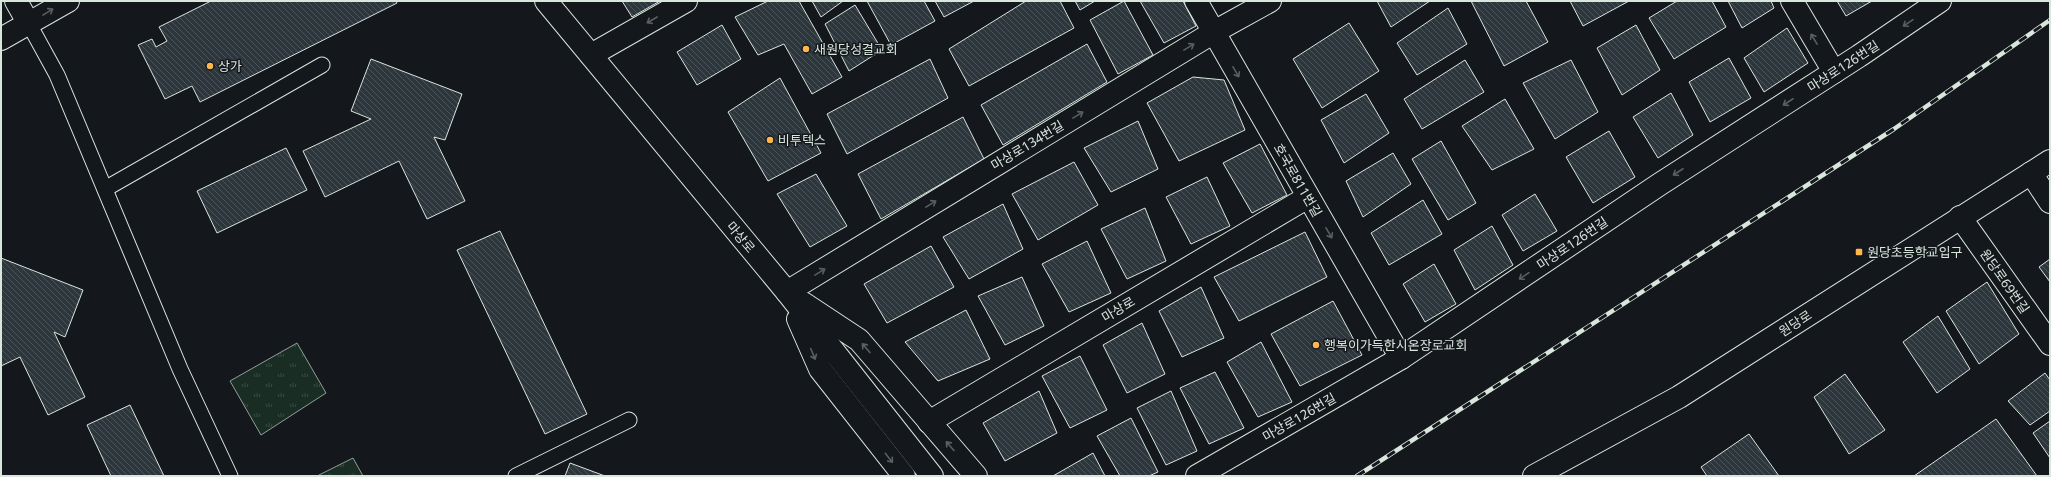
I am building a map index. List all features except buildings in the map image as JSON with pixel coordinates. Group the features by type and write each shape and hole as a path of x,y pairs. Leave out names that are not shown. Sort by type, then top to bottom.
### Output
{"street":[{"path":"16,1 29,24"},
{"path":"1,39 68,1"},
{"name":"마상로","path":"546,1 786,292 932,476"},
{"path":"590,55 686,1"},
{"name":"호국로811번길","path":"1196,1 1401,358"},
{"name":"마상로134번길","path":"786,292 1214,32 1270,1"},
{"path":"1792,1 1834,72"},
{"name":"마상로126번길","path":"1197,476 1401,358 1660,184 1834,72 1940,1"},
{"name":"원당로","path":"1534,476 1680,397 2050,160"},
{"path":"2031,173 2050,202"},
{"name":"마상로","path":"929,422 1308,197"},
{"name":"원당로69번길","path":"1960,217 2050,344"},
{"path":"786,292 859,340 976,476"},
{"path":"786,292 820,369 904,476"}],"lane":[{"path":"29,24 57,75 180,369 230,476"},
{"path":"105,189 322,65"},
{"path":"516,476 629,420"}],"green space":[{"path":"297,343 326,393 261,435 230,381"},
{"path":"353,458 363,476 317,476"}],"railway":[{"path":"1357,476 1894,129 2050,20"}],"place":[{"name":"새원당성결교회","path":"806,49"},
{"name":"상가","path":"210,66"},
{"name":"비투텍스","path":"770,140"},
{"name":"원당초등학교입구","path":"1859,252"},
{"name":"행복이가득한시온장로교회","path":"1316,345"}]}
